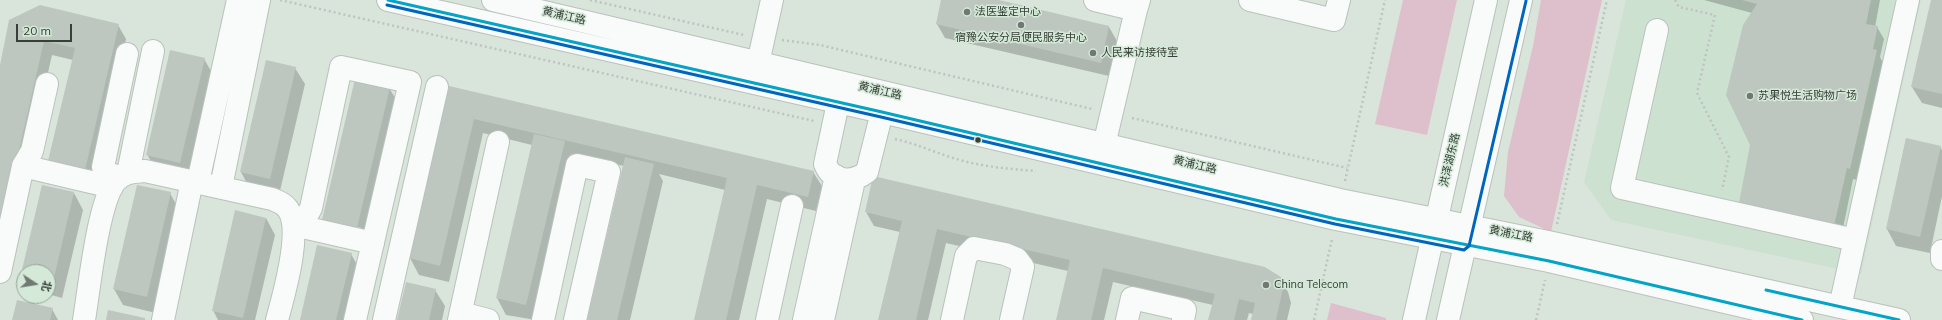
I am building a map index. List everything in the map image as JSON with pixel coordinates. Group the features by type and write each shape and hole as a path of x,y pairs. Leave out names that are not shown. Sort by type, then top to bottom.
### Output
{"street":[{"path":"163,320 238,0"},
{"path":"221,187 259,0"},
{"name":"黄浦江路","path":"388,0 525,30 838,103 1102,154"},
{"path":"494,24 497,0"},
{"name":"黄浦江路","path":"497,0 531,4 758,62 1102,154 1338,210 1840,307 1870,317 1899,320"},
{"path":"753,83 772,0"},
{"path":"1095,0 1137,5 1102,154"},
{"path":"1250,0 1334,20 1339,0"},
{"name":"洪泽湖东路","path":"1414,320 1486,0"},
{"path":"1448,320 1466,235 1521,0"},
{"path":"1840,307 1908,0"},
{"path":"525,30 531,4"},
{"path":"1657,30 1622,188 1855,240"},
{"path":"84,320 102,211 108,192 120,179 153,51"},
{"path":"120,179 107,173 103,167 127,54"},
{"path":"294,225 305,219 311,208 341,67 410,82 355,320"},
{"path":"0,272 23,166 32,151 47,84"},
{"path":"384,320 437,87"},
{"path":"838,103 825,164 832,174 845,178 867,172 882,112"},
{"path":"488,320 460,316 498,142"},
{"path":"542,320 577,165 609,172 575,320"},
{"path":"23,166 120,179 145,171 221,187 280,202 287,208 294,225 291,262 277,320"},
{"path":"804,320 845,178"},
{"path":"823,320 845,178"},
{"path":"768,320 792,206"},
{"path":"294,225 373,243"},
{"path":"952,320 966,256 974,248 998,252 1017,258 1024,267 1012,320"},
{"path":"1942,251 1942,259"},
{"name":"黄浦江路","path":"1551,252 1802,320"},
{"path":"1127,320 1132,298 1185,310 1183,320"}],"path":[{"path":"280,0 833,125"},
{"path":"590,0 743,35 820,45 1347,168"},
{"path":"1314,320 1386,0"},
{"path":"1536,320 1607,0"},
{"path":"1675,0 1679,7 1714,16 1697,93 1729,157 1718,209"},
{"path":"876,135 913,142 959,160 999,168 1038,171"}],"shaded area":[{"path":"1403,0 1457,0 1427,135 1375,124"},
{"path":"1541,0 1602,0 1551,232 1519,217 1504,196 1508,152 1533,46"},
{"path":"1626,0 1921,0 1861,274 1611,220 1584,182"},
{"path":"1331,303 1386,318 1386,320 1327,320"}],"building":[{"path":"941,0 999,0 1109,26 1101,63 936,24"},
{"path":"1742,0 1871,0 1866,24 1878,26 1873,49 1877,50 1850,169 1847,168 1834,226 1739,203 1750,145 1726,95 1743,25 1757,4"},
{"path":"1931,0 1942,0 1942,94 1911,87"},
{"path":"40,5 119,24 85,170 48,161 75,48 44,41 0,233 0,65 9,20"},
{"path":"170,50 205,58 180,163 146,155"},
{"path":"266,60 296,67 270,179 240,172"},
{"path":"355,79 390,87 357,228 322,220"},
{"path":"449,86 814,171 808,197 757,185 726,320 694,320 727,178 474,119 440,266 409,258"},
{"path":"534,134 565,141 526,305 496,298"},
{"path":"1906,138 1941,146 1920,237 1886,229"},
{"path":"625,157 654,164 617,320 587,320"},
{"path":"873,176 1265,267 1281,277 1283,288 1276,320 1251,320 1255,303 1239,299 1234,320 1208,320 1215,294 1103,268 1091,320 1056,320 1070,260 937,229 916,320 878,320 902,221 865,212"},
{"path":"42,185 74,192 56,269 56,264 23,264"},
{"path":"137,185 171,192 147,297 113,289"},
{"path":"235,210 266,218 243,318 212,311"},
{"path":"317,245 352,253 336,320 300,320"},
{"path":"406,282 436,289 429,320 397,320"},
{"path":"16,304 35,304 53,308 50,320 12,320"},
{"path":"108,310 145,318 145,320 106,320"}],"transit line":[{"path":"388,0 882,112 1336,219 1549,261 1802,320"},
{"path":"387,5 881,117 1335,224 1464,250 1469,246 1526,1"},
{"path":"1766,290 1899,320"}],"place":[{"name":"法医鉴定中心","path":"967,12"},
{"name":"宿豫公安分局便民服务中心","path":"1021,25"},
{"name":"人民来访接待室","path":"1093,53"},
{"name":"苏果悦生活购物广场","path":"1750,96"},
{"name":"China Telecom","path":"1266,285"}]}
